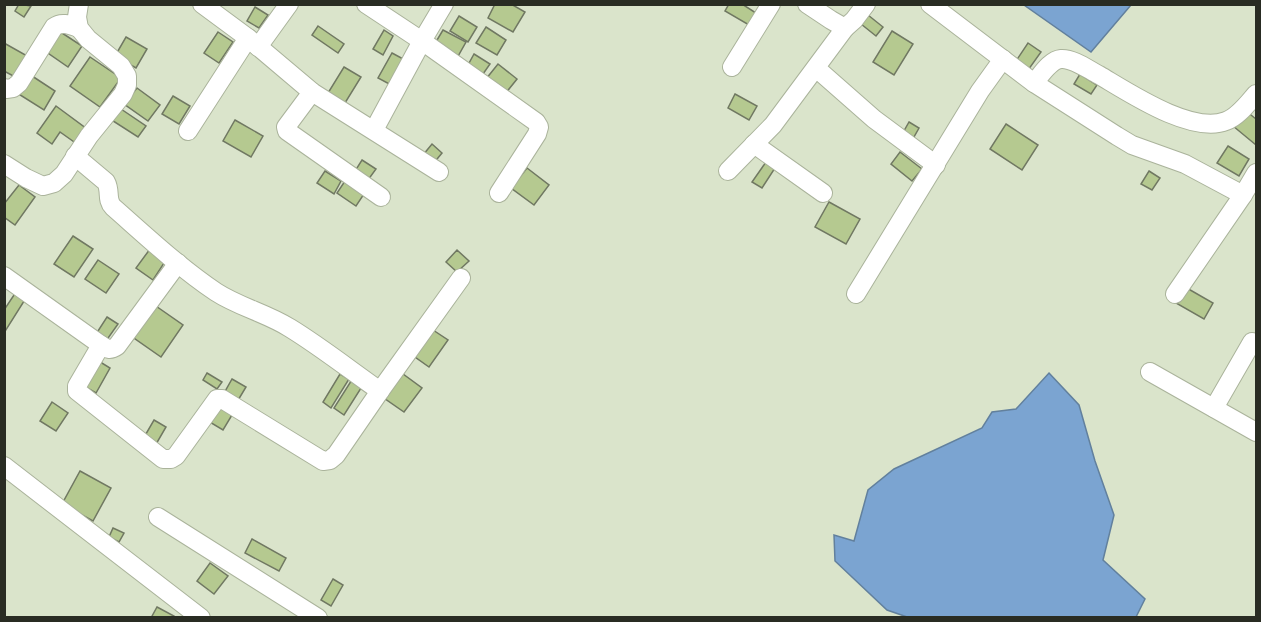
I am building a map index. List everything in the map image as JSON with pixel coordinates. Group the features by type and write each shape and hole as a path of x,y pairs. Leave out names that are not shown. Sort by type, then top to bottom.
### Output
{"street":[{"path":"4,164 43,186 54,183 64,174 75,156 123,94 127,85 127,76 121,66 88,39 79,28 77,17 79,4"},
{"path":"202,4 253,42 312,92 440,172"},
{"path":"188,131 253,42 289,4"},
{"path":"366,4 536,122 539,127 537,134 499,193"},
{"path":"374,130 444,4"},
{"path":"732,67 771,4"},
{"path":"807,4 845,28"},
{"path":"728,171 773,125 845,28 866,4"},
{"path":"930,4 1034,83 1132,145 1185,164 1243,195"},
{"path":"4,88 13,88 19,83 54,27 61,23 79,28"},
{"path":"856,294 980,91 1003,59"},
{"path":"1034,83 1051,63 1061,59 1076,63 1146,102 1181,118 1211,125 1227,121 1257,94"},
{"path":"816,68 874,119 936,165"},
{"path":"312,92 286,127 287,131 381,197"},
{"path":"754,144 823,193"},
{"path":"75,156 106,182 112,207 213,290 230,301 290,328 380,391"},
{"path":"1175,294 1257,173"},
{"path":"4,276 101,345 112,349 117,346 178,263"},
{"path":"101,345 77,386 77,391 163,459 176,456 217,399 222,399 323,460 330,460 336,455 461,278"},
{"path":"1214,408 1252,342"},
{"path":"1150,372 1257,432"},
{"path":"4,466 201,618"},
{"path":"158,517 318,618"}],"water":[{"path":"1024,5 1131,5 1091,52"},
{"path":"1049,373 1079,405 1114,515 1103,560 1145,599 1136,617 910,618 887,610 835,561 834,535 854,541 868,490 894,469 982,428 992,412 1016,409"}],"building":[{"path":"19,4 31,6 24,17 15,11"},
{"path":"495,4 511,4 525,12 513,32 488,18"},
{"path":"729,4 742,4 756,13 749,25 725,11"},
{"path":"255,7 268,15 259,28 247,21"},
{"path":"863,11 883,27 876,36 856,20"},
{"path":"459,16 477,27 468,42 450,31"},
{"path":"318,26 344,44 338,53 312,35"},
{"path":"486,27 506,40 497,55 476,43"},
{"path":"384,30 393,36 383,55 373,49"},
{"path":"443,30 466,42 457,58 434,45"},
{"path":"59,31 82,46 68,67 45,51"},
{"path":"892,31 913,44 894,75 873,62"},
{"path":"218,32 233,42 219,63 204,53"},
{"path":"126,37 147,49 136,68 115,56"},
{"path":"4,43 29,57 17,78 4,71"},
{"path":"1028,43 1041,52 1026,73 1014,64"},
{"path":"392,53 407,61 393,86 378,78"},
{"path":"474,54 490,64 483,74 468,65"},
{"path":"90,57 121,78 100,107 70,86"},
{"path":"498,64 517,79 505,94 486,79"},
{"path":"344,67 361,77 345,103 328,93"},
{"path":"29,74 55,91 44,110 17,93"},
{"path":"1080,74 1097,85 1091,94 1074,84"},
{"path":"137,88 160,105 148,121 124,104"},
{"path":"735,94 757,106 749,120 728,108"},
{"path":"173,96 190,106 179,124 162,114"},
{"path":"56,106 87,129 77,144 60,132 52,144 37,133"},
{"path":"118,107 146,126 138,137 110,119"},
{"path":"1246,111 1256,119 1256,145 1233,126"},
{"path":"235,120 263,136 251,157 223,141"},
{"path":"909,122 919,128 910,144 900,138"},
{"path":"1006,124 1038,145 1022,170 990,149"},
{"path":"432,144 442,153 433,164 423,155"},
{"path":"1228,146 1249,159 1239,176 1217,163"},
{"path":"900,152 922,169 912,181 891,164"},
{"path":"362,160 376,169 368,180 355,171"},
{"path":"766,162 775,168 762,188 752,182"},
{"path":"527,168 549,185 534,205 511,188"},
{"path":"325,171 341,181 334,194 317,183"},
{"path":"1149,171 1160,178 1152,190 1141,184"},
{"path":"345,181 364,194 356,206 337,193"},
{"path":"19,185 35,197 15,225 4,217 4,204"},
{"path":"829,202 860,219 846,244 815,227"},
{"path":"73,236 93,249 74,277 54,264"},
{"path":"150,249 166,260 153,280 136,268"},
{"path":"457,250 469,261 457,272 446,262"},
{"path":"98,260 119,274 106,293 85,279"},
{"path":"1185,287 1213,303 1204,319 1176,303"},
{"path":"16,292 26,298 4,333 4,310"},
{"path":"153,304 183,325 161,357 131,336"},
{"path":"107,317 118,324 106,341 96,334"},
{"path":"433,330 448,340 429,367 415,357"},
{"path":"97,360 110,368 96,393 82,385"},
{"path":"399,371 422,388 404,412 381,396"},
{"path":"207,373 222,382 217,389 203,380"},
{"path":"340,374 349,379 331,408 323,402"},
{"path":"353,378 363,385 344,415 334,408"},
{"path":"232,379 246,387 237,402 223,395"},
{"path":"52,402 68,413 56,431 40,421"},
{"path":"217,406 232,415 223,430 208,421"},
{"path":"154,420 166,427 155,446 143,439"},
{"path":"80,471 111,488 93,521 62,504"},
{"path":"113,528 124,533 119,542 109,537"},
{"path":"252,539 286,558 279,571 245,553"},
{"path":"210,563 228,576 214,594 197,581"},
{"path":"333,579 343,585 331,606 321,600"},
{"path":"157,607 174,616 173,618 151,618"}]}
